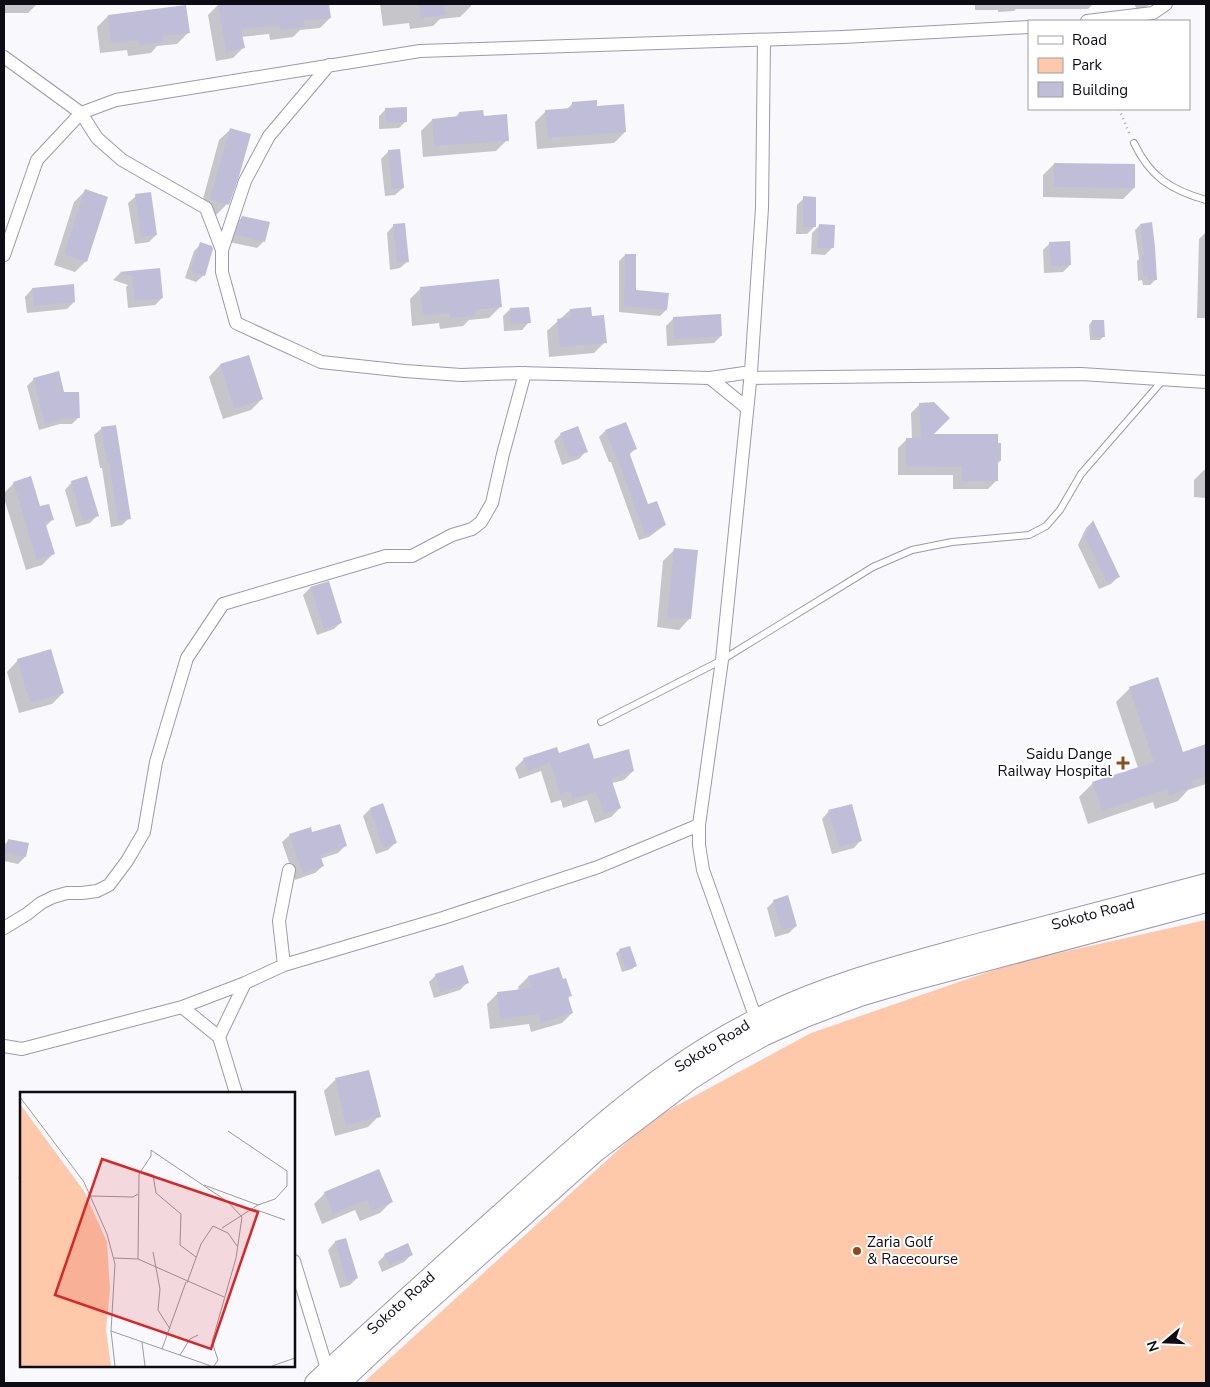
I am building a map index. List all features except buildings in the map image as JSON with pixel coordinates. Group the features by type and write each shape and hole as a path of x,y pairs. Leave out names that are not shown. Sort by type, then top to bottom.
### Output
{"main road":[{"name":"Sokoto Road","path":"328,1379 400,1304 586,1136 682,1063 720,1038 799,1000 863,976 1206,884"},
{"name":"Sokoto Road","path":"328,1379 409,1318 595,1152 691,1079 728,1055 763,1036 860,996 923,977 1206,902"}],"street":[{"path":"1096,20 1153,14 1166,4"},
{"path":"4,255 37,160 82,113 116,100 420,51 764,40 1028,27"},
{"path":"756,1020 703,870 699,845 699,825 722,660 751,375 762,208 764,40"},
{"path":"4,57 82,113 97,138 122,160 206,208 222,250"},
{"path":"329,65 269,136 245,181 222,250 222,272 236,323 321,362 461,375 525,373 710,378 751,375 1081,374 1206,382"},
{"path":"4,928 53,897 67,893 97,891 109,885 127,860 144,832 156,762 187,658 223,604 386,556 412,556 452,535 472,529 481,522 492,503 525,373"},
{"path":"710,378 747,408"},
{"path":"4,1046 22,1049 182,1006 245,983 284,966 443,918 598,867 699,825"},
{"path":"284,966 279,921 289,870"},
{"path":"219,1037 245,983"},
{"path":"182,1006 219,1037 236,1092"},
{"path":"295,1264 328,1379"}],"lane":[{"path":"1134,143 1142,160 1155,175 1188,195 1206,200"},
{"path":"601,722 722,660 873,567 912,550 952,542 1029,534 1046,526 1060,510 1081,474 1164,379"}],"path":[{"path":"1119,110 1134,143"}],"green space":[{"name":"Zaria Golf & Racecourse","path":"1206,920 1206,1383 363,1383 652,1119 811,1033 1014,963"}],"place":[{"name":"Saidu Dange Railway Hospital","path":"1123,763"},
{"name":"Zaria Golf & Racecourse","path":"857,1251"}]}
